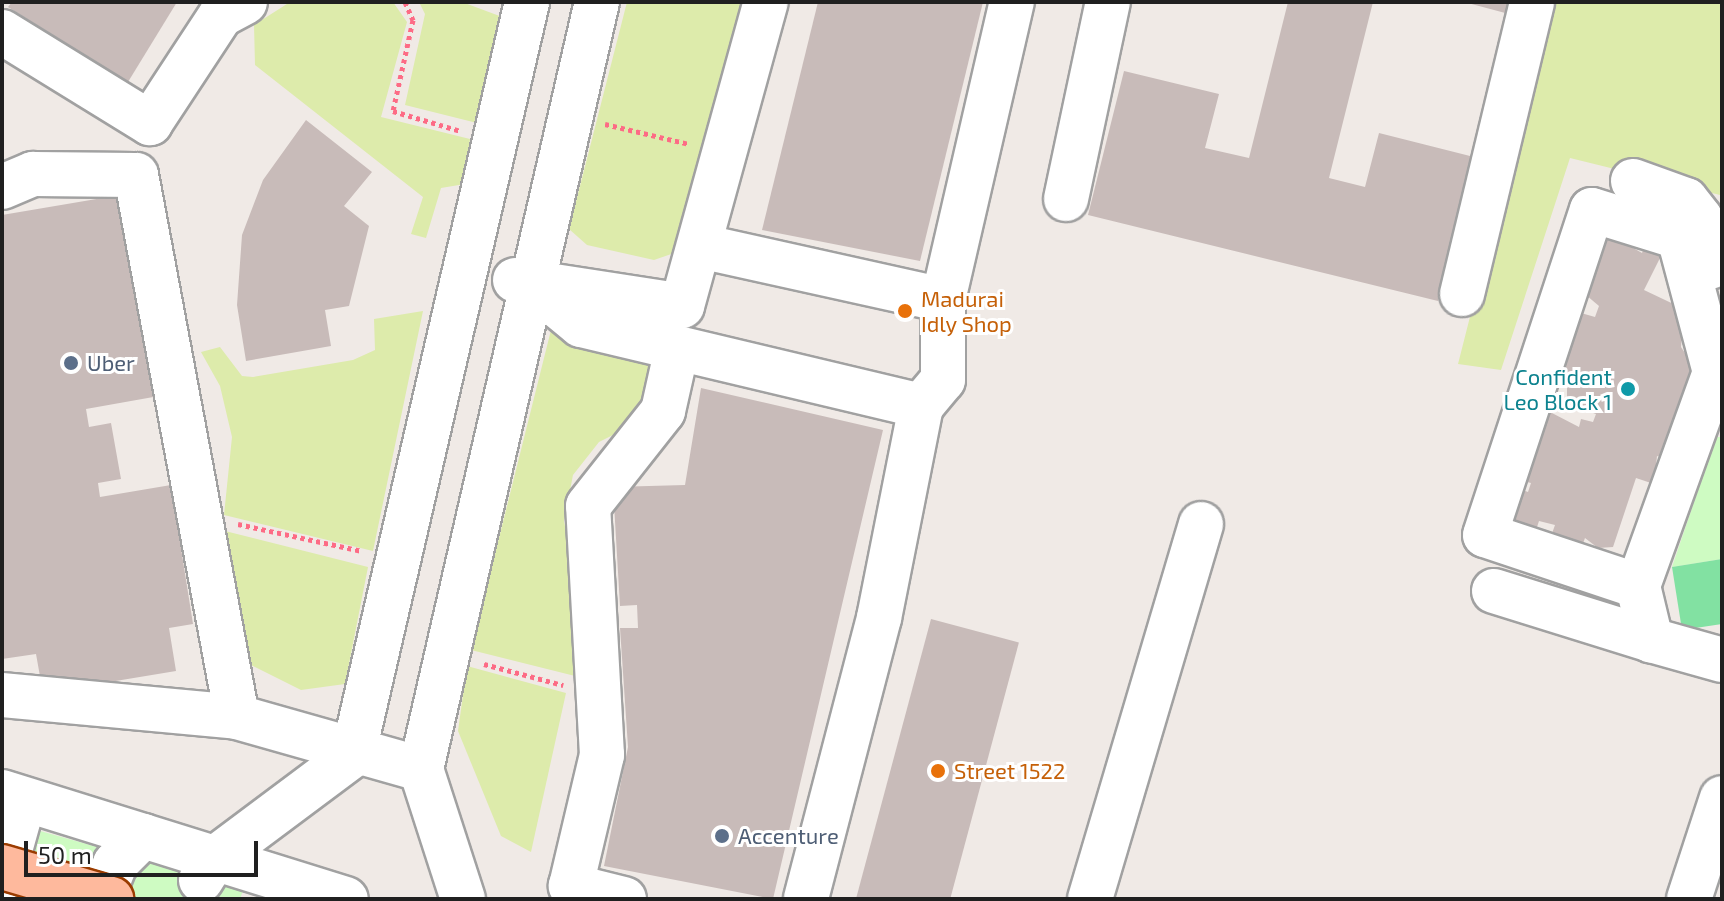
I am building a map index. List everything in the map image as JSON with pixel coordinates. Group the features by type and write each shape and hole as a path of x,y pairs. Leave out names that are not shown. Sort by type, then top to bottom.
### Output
{"main road":[{"path":"2,867 111,899"}],"street":[{"path":"2,32 150,123 221,15 245,2"},
{"path":"207,870 353,755 470,269 493,140 527,2"},
{"path":"463,899 421,769 444,653 566,115 597,2"},
{"path":"470,269 530,283 563,282 682,306 729,154 766,2"},
{"path":"806,899 879,618 921,406 943,380 943,300 1012,2"},
{"path":"1066,199 1108,2"},
{"path":"1462,294 1532,2"},
{"path":"2,187 33,174 136,175 237,717"},
{"path":"1633,181 1686,200 1700,218 1711,269 1700,311"},
{"path":"1638,586 1485,535 1592,210 1679,237 1715,372 1638,586 1651,640"},
{"path":"700,246 943,300"},
{"path":"530,283 581,325 676,353 921,406"},
{"path":"624,899 571,886 602,755 588,506 663,411 676,353"},
{"path":"1090,899 1201,524"},
{"path":"1494,591 1722,660"},
{"path":"2,695 237,717 353,755 421,769"},
{"path":"2,879 13,796 132,846 207,870 346,899"},
{"path":"1703,883 1722,798"},
{"path":"101,899 132,846"},
{"path":"207,870 261,899"}],"path":[{"path":"405,2 413,20 393,111 493,140"},
{"path":"566,115 729,154"},
{"path":"198,516 398,558"},
{"path":"444,653 598,695"}],"green space":[{"path":"290,2 393,2 407,22 381,117 470,139 465,184 441,188 426,238 411,234 423,197 255,65 254,25"},
{"path":"419,2 462,2 505,18 477,123 405,105 425,14"},
{"path":"627,2 743,2 680,251 654,260 587,245 569,229"},
{"path":"1550,2 1722,2 1722,203 1720,195 1570,158 1501,370 1458,364"},
{"path":"423,311 373,551 224,515 232,437 220,386 201,352 220,347 242,376 253,377 353,360 375,350 374,319"},
{"path":"551,330 655,354 660,361 633,425 599,442 573,475 564,521 573,566 575,676 471,650"},
{"path":"1716,437 1722,437 1722,559 1672,567"},
{"path":"221,530 368,567 345,684 301,690 241,660"},
{"path":"1722,559 1722,624 1682,630 1672,567"},
{"path":"467,666 566,693 531,852 501,836 458,731"},
{"path":"33,829 244,888 240,899 13,899"}],"building":[{"path":"12,2 177,2 128,82 8,7"},
{"path":"818,2 983,2 920,261 762,230"},
{"path":"1288,2 1373,2 1329,178 1365,187 1379,133 1474,157 1438,301 1088,215 1124,71 1219,94 1205,148 1249,158"},
{"path":"1464,2 1513,2 1509,14"},
{"path":"306,120 372,172 344,206 369,226 349,306 325,310 331,346 246,361 237,305 242,235 263,180"},
{"path":"126,194 159,396 86,409 89,427 111,423 121,479 98,483 100,497 171,485 193,624 169,628 176,671 43,693 36,654 2,659 2,215"},
{"name":"Confident Leo Block 1","path":"1607,233 1642,253 1646,242 1663,252 1644,290 1684,309 1681,347 1696,370 1667,459 1657,456 1654,484 1636,478 1613,547 1598,548 1585,538 1581,549 1549,542 1555,525 1539,521 1535,533 1509,525 1520,489 1528,492 1531,483 1523,481 1550,412 1579,427 1581,419 1593,422 1596,414 1567,404 1567,386 1560,384 1573,328 1581,313 1595,317 1599,306 1586,295"},
{"path":"701,388 883,430 773,899 604,866 628,747 620,628 638,628 637,605 620,606 613,487 685,485"},
{"name":"Street 1522","path":"931,619 1019,643 950,899 856,899"}],"place":[{"name":"Madurai Idly Shop","path":"905,311"},
{"name":"Uber","path":"71,363"},
{"name":"Confident Leo Block 1","path":"1628,389"},
{"name":"Street 1522","path":"938,771"},
{"name":"Accenture","path":"722,836"}]}
